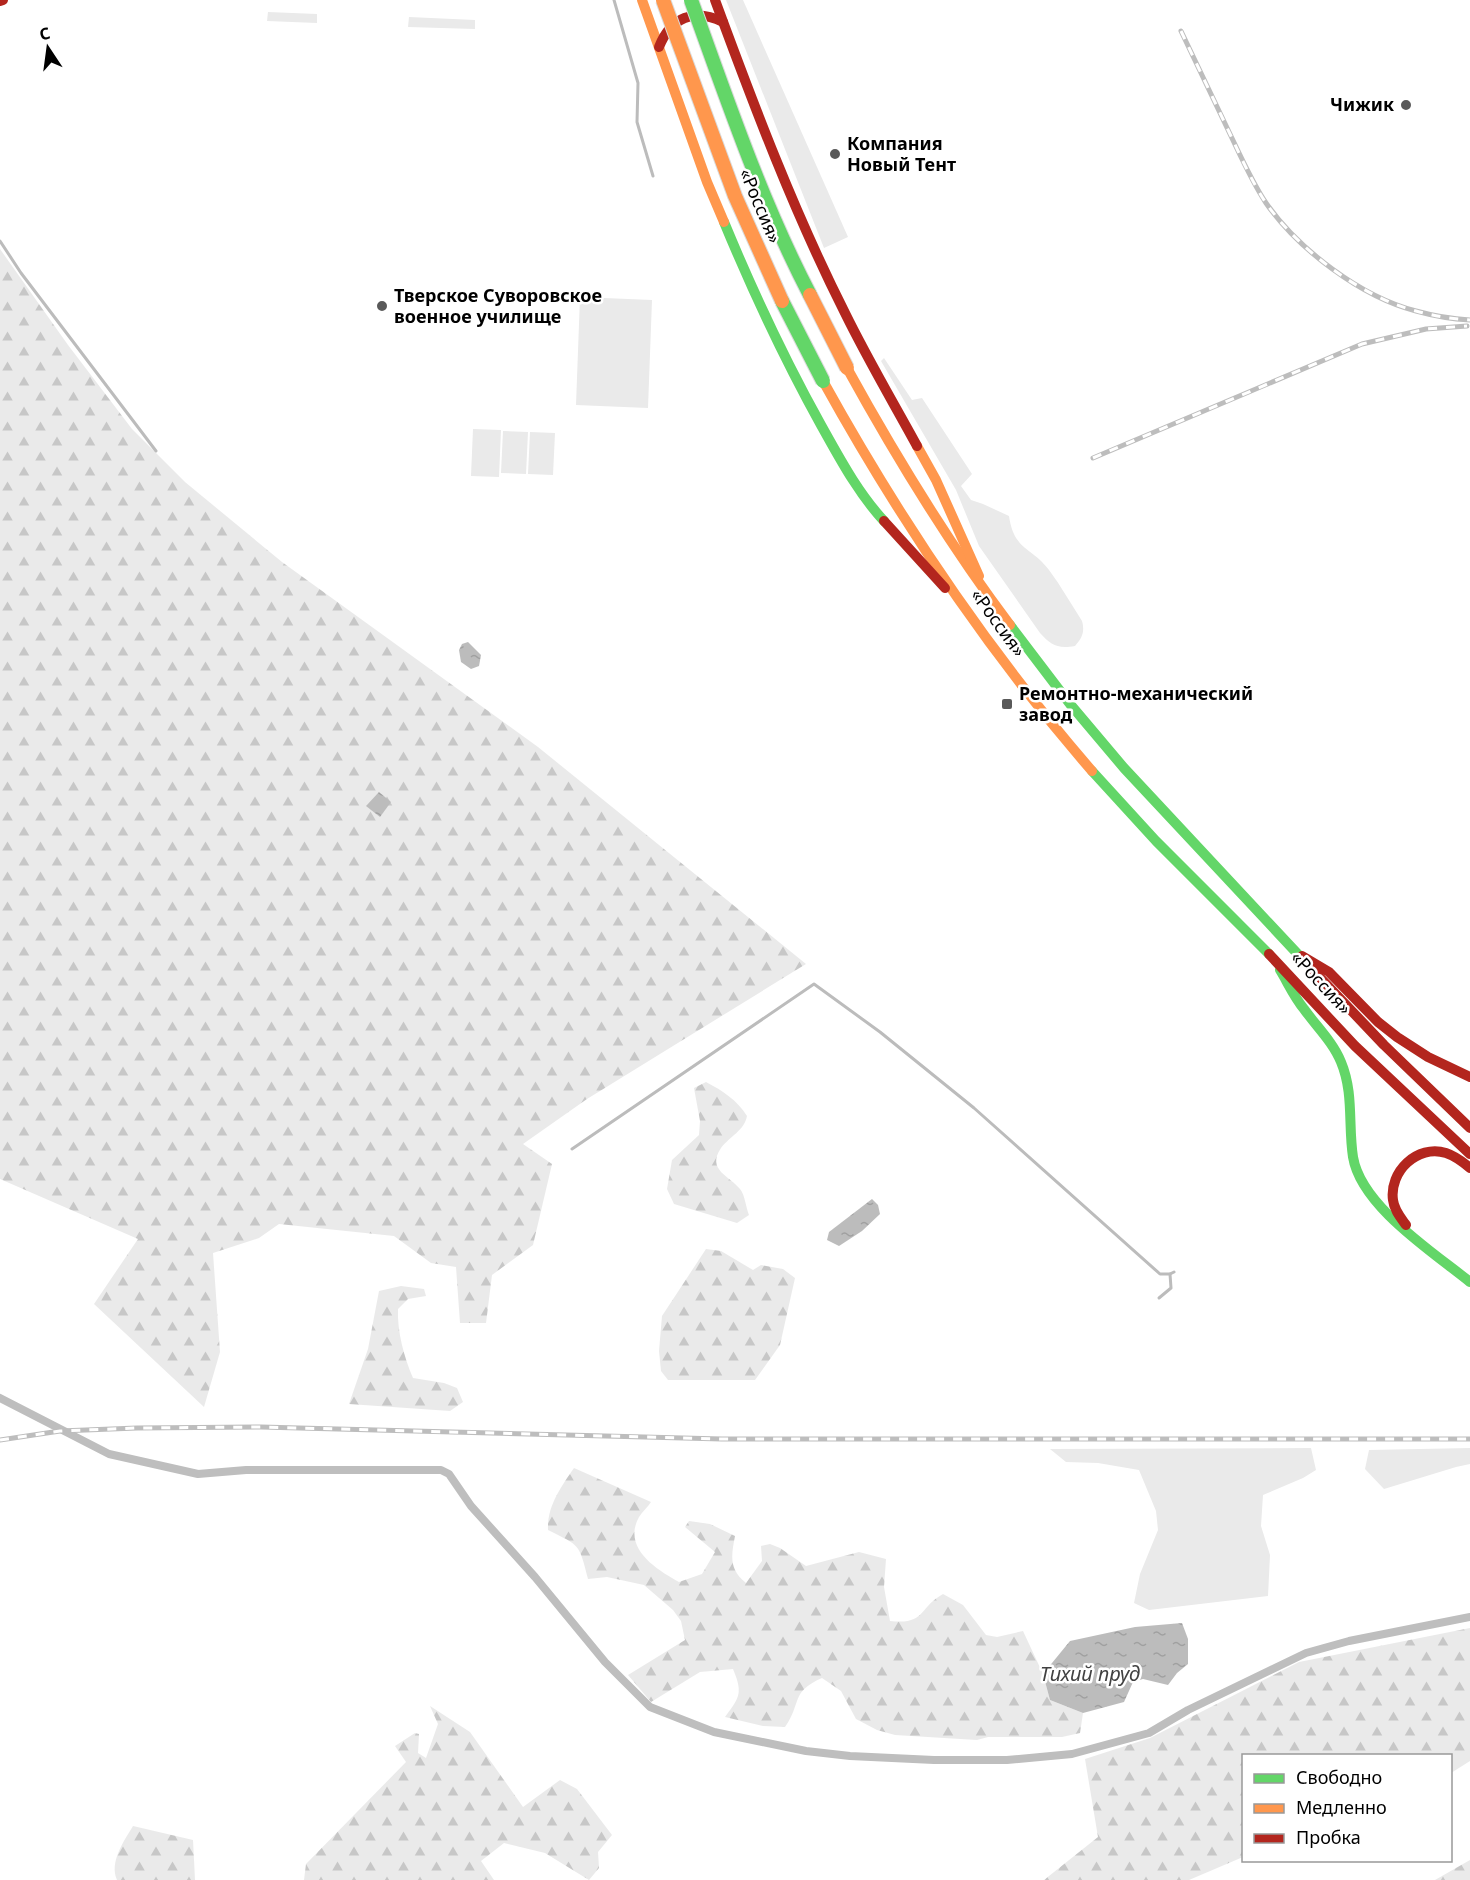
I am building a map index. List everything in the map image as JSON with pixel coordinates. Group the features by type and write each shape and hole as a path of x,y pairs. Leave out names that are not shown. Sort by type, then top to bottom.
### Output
{"main road":[{"path":"642,0 707,182 753,292 811,407 849,475 878,515 924,567 962,605"},
{"name":"«Россия»","path":"663,0 735,196 788,313 864,453 922,546 999,658 1089,768 1153,838 1275,961 1355,1046 1470,1154"},
{"name":"«Россия»","path":"691,0 783,242 846,368 913,483 984,590 1032,656 1109,751 1371,1032 1470,1128"},
{"path":"715,0 757,115 817,254 845,314 936,480 984,590"},
{"path":"659,47 666,31 684,17 707,15 723,22"},
{"path":"1295,952 1329,972 1378,1022 1397,1037 1428,1058 1470,1077"},
{"path":"1275,961 1297,1000 1341,1063 1349,1095 1351,1151 1358,1178 1365,1191 1376,1204 1424,1246 1470,1282"},
{"path":"1424,1246 1404,1223 1394,1205 1393,1186 1397,1174 1408,1161 1418,1154 1434,1152 1453,1156 1470,1168"}],"street":[{"path":"0,1398 109,1454 198,1474 246,1470 441,1470 449,1474 471,1506 535,1577 605,1662 650,1707 714,1732 806,1750 850,1756 934,1760 1007,1760 1072,1754 1149,1733 1188,1710 1306,1653 1349,1641 1470,1617"}],"green space":[{"path":"726,0 743,0 848,237 824,248"},
{"path":"268,12 317,14 317,23 267,21"},
{"path":"409,17 475,20 475,29 408,27"},
{"path":"0,249 68,345 132,429 185,482 282,562 538,747 806,964 587,1099 523,1144 552,1164 533,1245 492,1275 486,1323 460,1323 456,1267 431,1263 394,1236 279,1224 259,1238 213,1253 220,1352 204,1407 94,1304 138,1239 0,1179"},
{"path":"580,297 652,300 648,408 576,405"},
{"path":"884,358 912,400 922,398 972,474 961,486 971,500 1009,516 1011,527 1019,542 1043,563 1058,582 1082,621 1082,635 1075,646 1059,646 1051,643 1040,633 979,546 956,490 881,361"},
{"path":"473,429 501,430 499,477 471,476"},
{"path":"503,431 528,432 526,474 501,473"},
{"path":"530,432 555,433 553,475 528,474"},
{"path":"706,1082 729,1096 747,1116 740,1130 721,1148 716,1162 721,1172 740,1189 744,1198 749,1215 737,1223 674,1204 667,1189 672,1160 699,1135 700,1121 694,1088"},
{"path":"706,1249 721,1251 753,1270 761,1265 783,1269 795,1278 780,1345 755,1380 668,1380 661,1371 659,1351 662,1316"},
{"path":"401,1286 424,1289 426,1296 408,1299 398,1309 400,1335 413,1378 444,1383 457,1388 463,1402 450,1411 349,1404 368,1349 379,1291"},
{"path":"1311,1448 1316,1470 1263,1495 1261,1526 1270,1555 1268,1596 1149,1610 1134,1603 1140,1574 1158,1530 1156,1511 1139,1470 1098,1463 1066,1462 1050,1449"},
{"path":"1470,1448 1470,1464 1384,1489 1365,1469 1369,1450"},
{"path":"574,1468 651,1502 639,1517 635,1528 638,1548 652,1564 679,1582 702,1574 715,1552 685,1527 689,1521 710,1524 735,1536 734,1568 746,1583 762,1561 761,1546 770,1544 780,1548 806,1566 859,1552 886,1559 884,1587 890,1621 902,1622 916,1618 943,1594 963,1605 986,1635 997,1637 1023,1631 1043,1674 1050,1700 1083,1713 1080,1733 1062,1737 988,1737 977,1740 895,1735 877,1730 856,1719 841,1691 822,1678 801,1693 785,1727 763,1726 725,1717 737,1699 739,1689 733,1669 700,1672 651,1702 628,1675 685,1640 681,1621 673,1610 644,1585 607,1577 588,1579 577,1547 548,1530 552,1505"},
{"path":"1470,1628 1470,1761 1452,1772 1452,1754 1242,1754 1242,1857 1189,1880 1044,1880 1098,1837 1085,1759 1150,1738 1299,1662"},
{"path":"430,1706 470,1732 523,1807 560,1780 577,1789 612,1835 598,1852 599,1868 589,1880 545,1853 504,1843 481,1861 494,1880 304,1880 306,1864 406,1762 395,1746 415,1733 419,1734 418,1753 426,1758 438,1724"},
{"path":"133,1826 193,1840 195,1880 117,1880 116,1859"},
{"path":"1470,1860 1470,1880 1435,1880"}],"water":[{"path":"468,642 481,655 479,666 471,669 461,662 459,650 462,644"},
{"path":"379,792 391,802 380,817 366,806"},
{"path":"872,1199 878,1205 880,1214 862,1231 839,1246 827,1240 829,1232"},
{"name":"Тихий пруд","path":"1182,1623 1188,1639 1188,1664 1168,1685 1143,1679 1133,1682 1124,1702 1083,1713 1050,1700 1043,1674 1070,1641 1135,1627"}],"waterway":[{"path":"614,0 638,83 637,122 653,176"},
{"path":"0,241 21,273 156,451"},
{"path":"572,1149 814,984 880,1032 974,1108 1160,1274 1174,1272"},
{"path":"1159,1298 1171,1288 1170,1274"}],"railway":[{"path":"1181,31 1256,187 1279,220 1295,237 1332,269 1374,295 1423,313 1470,320"},
{"path":"1093,458 1362,344 1426,329 1467,326"},
{"path":"0,1440 60,1431 261,1427 722,1439 1470,1439"}],"traffic: fast":[{"path":"691,0 760,186 810,295"},
{"path":"724,222 770,325 808,400 850,475 884,521"},
{"path":"782,301 823,381"},
{"path":"1010,625 1070,704 1124,768 1308,965"},
{"path":"1092,771 1156,841 1269,954"},
{"path":"1280,970 1297,1000 1329,1041 1341,1062 1348,1085 1353,1157 1359,1175 1369,1193 1401,1227 1470,1282"}],"traffic: slow":[{"path":"642,0 707,182 724,222"},
{"path":"663,0 735,196 782,301"},
{"path":"810,295 847,368"},
{"path":"847,368 924,499 1010,625"},
{"path":"823,381 883,484 947,583 1017,679 1092,771"},
{"path":"917,446 936,480 979,576"}],"traffic: jam":[{"path":"715,0 760,119 826,275 853,330 917,446"},
{"path":"659,47 670,28 685,18 702,16 723,22"},
{"path":"884,521 945,588"},
{"path":"1269,954 1355,1046 1470,1154"},
{"path":"1302,956 1329,972 1378,1022 1397,1037 1428,1057 1470,1077"},
{"path":"1308,965 1384,1045 1470,1128"},
{"path":"1406,1225 1395,1207 1393,1190 1400,1170 1407,1163 1415,1157 1435,1151 1453,1156 1470,1168"}],"place":[{"name":"Чижик","path":"1406,105"},
{"name":"Компания Новый Тент","path":"835,154"},
{"name":"Тверское Суворовское военное училище","path":"382,306"},
{"name":"Ремонтно-механический завод","path":"1007,704"}]}
